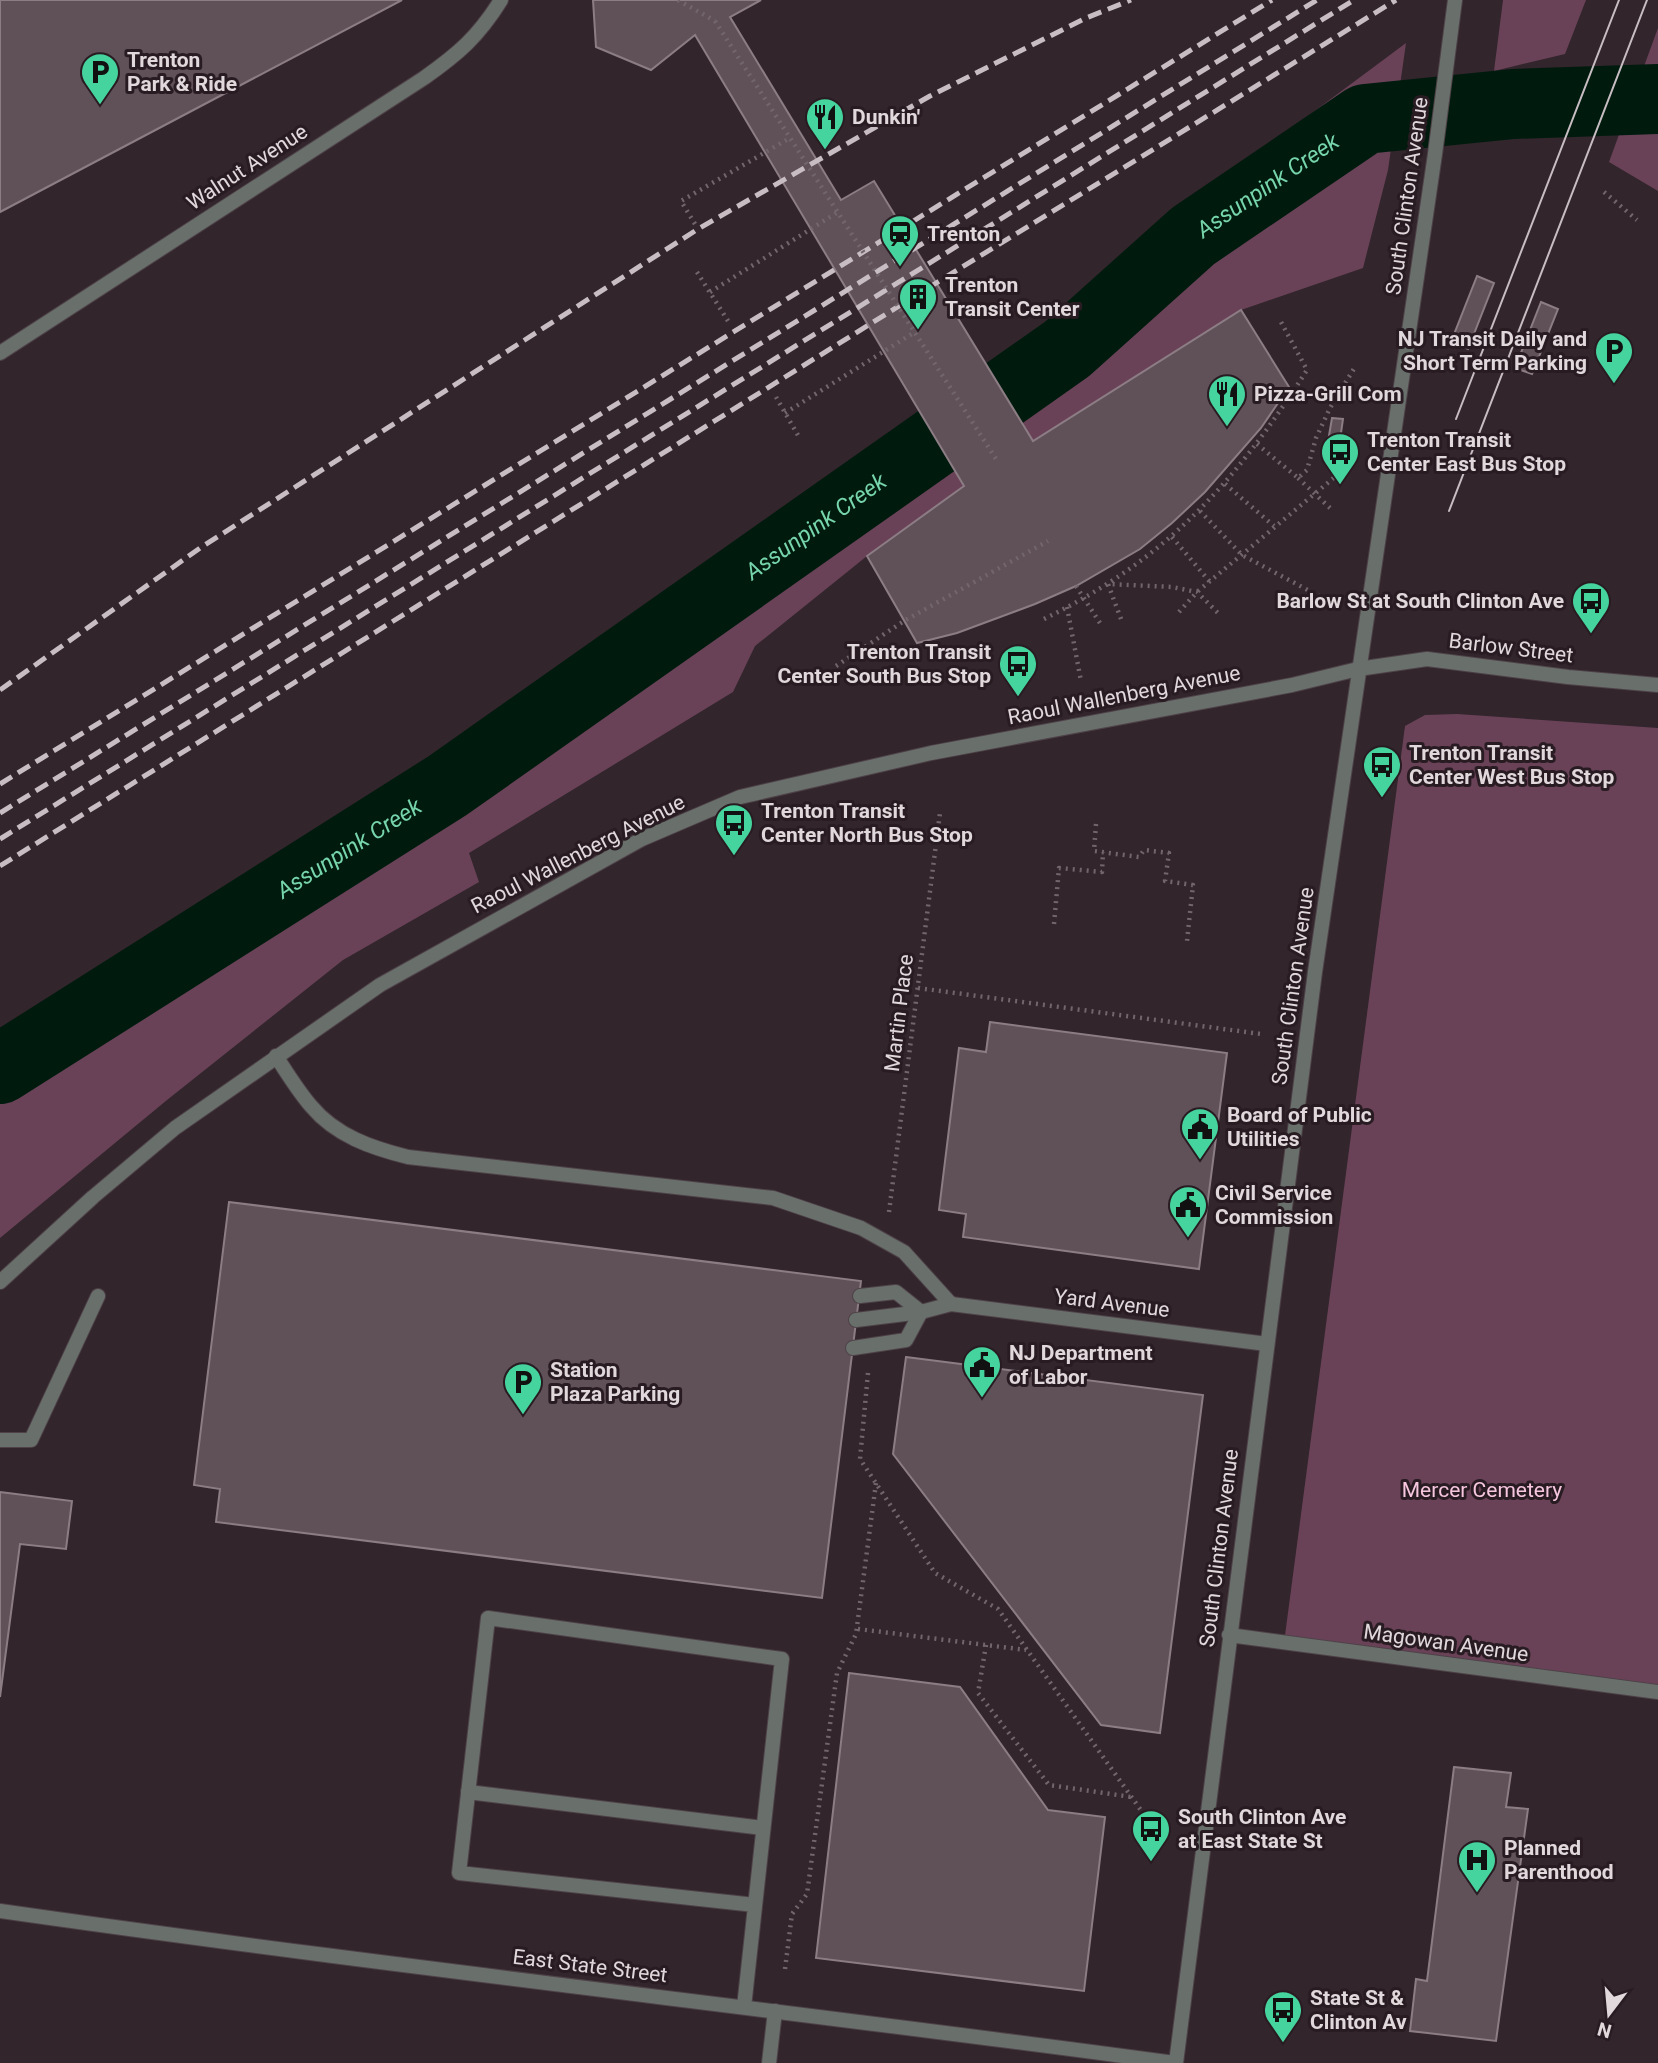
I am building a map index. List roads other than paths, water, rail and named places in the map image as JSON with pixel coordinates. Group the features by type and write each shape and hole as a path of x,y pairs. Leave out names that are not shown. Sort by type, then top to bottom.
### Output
{"street":[{"name":"Walnut Avenue","path":"0,353 424,78 462,51 488,21 501,0"},
{"name":"South Clinton Avenue","path":"1176,2063 1315,972 1435,154 1455,0"},
{"name":"Barlow Street","path":"1359,669 1427,659 1567,677 1658,685"},
{"name":"Raoul Wallenberg Avenue","path":"0,1282 93,1197 176,1128 275,1056 380,985 642,839 740,797 918,756 1292,685 1359,669"},
{"path":"275,1056 312,1107 347,1136 376,1149 408,1157 774,1198 861,1228 904,1252 951,1304 921,1312 856,1320"},
{"path":"860,1296 896,1292 921,1312"},
{"path":"0,1440 31,1440 98,1296"},
{"name":"Yard Avenue","path":"951,1304 1268,1344"},
{"path":"853,1348 905,1340 921,1312"},
{"path":"744,2007 782,1659 488,1618 459,1873 755,1905"},
{"name":"Magowan Avenue","path":"1229,1635 1658,1692"},
{"path":"468,1792 763,1828"},
{"name":"East State Street","path":"0,1911 222,1943 1176,2063"},
{"path":"769,2063 775,2011"}],"waterway":[{"name":"Assunpink Creek","path":"0,1069 447,786 1067,349 1193,236 1365,119 1513,104 1658,99"}],"tram line":[{"path":"1456,419 1619,0"},
{"path":"1449,511 1647,0"}],"railway":[{"path":"0,690 200,548 698,229 930,96 1086,18 1131,0"},
{"path":"0,784 1272,0"},
{"path":"0,813 1317,0"},
{"path":"0,839 1354,0"},
{"path":"0,866 1396,0"}],"place":[{"name":"Trenton Park & Ride","path":"100,106"},
{"name":"Dunkin'","path":"825,151"},
{"name":"Trenton","path":"900,268"},
{"name":"Trenton Transit Center","path":"918,331"},
{"name":"NJ Transit Daily and Short Term Parking","path":"1614,385"},
{"name":"Pizza-Grill Com","path":"1227,428"},
{"name":"Trenton Transit Center East Bus Stop","path":"1340,486"},
{"name":"Barlow St at South Clinton Ave","path":"1591,635"},
{"name":"Trenton Transit Center South Bus Stop","path":"1018,698"},
{"name":"Trenton Transit Center West Bus Stop","path":"1382,799"},
{"name":"Trenton Transit Center North Bus Stop","path":"734,857"},
{"name":"Board of Public Utilities","path":"1200,1161"},
{"name":"Civil Service Commission","path":"1188,1239"},
{"name":"NJ Department of Labor","path":"982,1399"},
{"name":"Station Plaza Parking","path":"523,1416"},
{"name":"South Clinton Ave at East State St","path":"1151,1863"},
{"name":"Planned Parenthood","path":"1477,1894"},
{"name":"State St & Clinton Av","path":"1283,2044"}],"park label":[{"name":"Mercer Cemetery","path":"1482,1490"}]}
